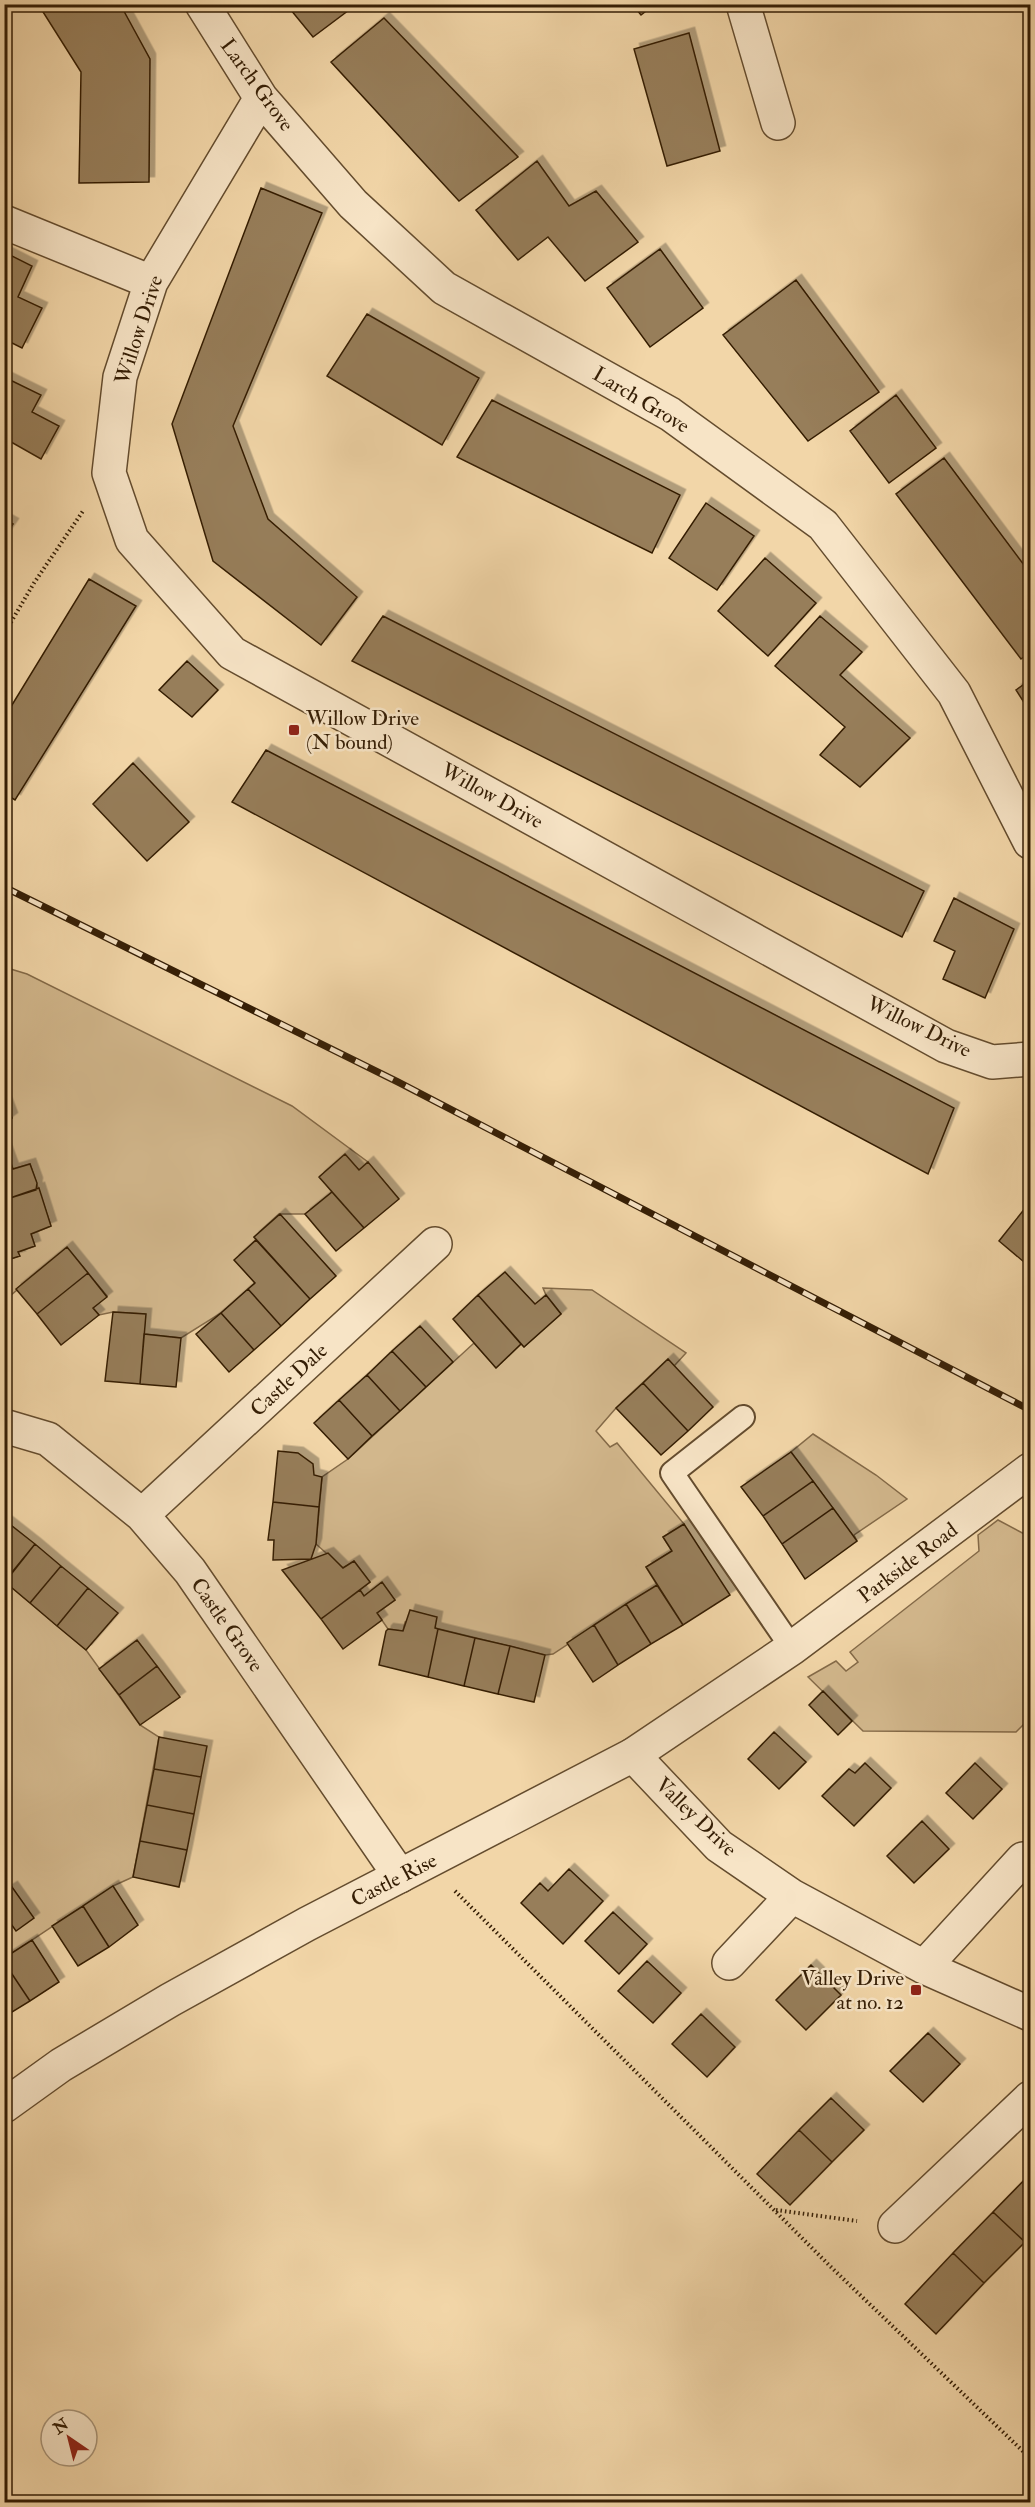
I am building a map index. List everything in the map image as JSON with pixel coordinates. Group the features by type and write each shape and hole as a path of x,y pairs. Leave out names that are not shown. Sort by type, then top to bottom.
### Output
{"street":[{"name":"Larch Grove","path":"202,4 261,98 353,204 444,288 669,414 823,525 954,693 1030,842"},
{"path":"743,4 778,123"},
{"name":"Willow Drive","path":"261,98 151,282 120,377 109,473 132,540 232,653 946,1046 992,1062 1030,1059"},
{"path":"4,222 151,282"},
{"name":"Castle Dale","path":"142,1515 435,1244"},
{"name":"Castle Grove","path":"4,1426 48,1439 142,1515 190,1571 414,1870"},
{"name":"Parkside Road","path":"788,1651 1030,1470"},
{"name":"Castle Rise","path":"4,2106 61,2065 170,2000 307,1924 633,1755 788,1651"},
{"name":"Valley Drive","path":"633,1755 719,1846 792,1896 924,1967 1030,2014"},
{"path":"924,1967 1023,1859"},
{"path":"729,1963 792,1896"},
{"path":"895,2226 1030,2098"}],"lane":[{"path":"743,1417 672,1473 788,1651"}],"path":[{"path":"4,634 34,583 109,473"},
{"path":"414,1870 775,2210 1030,2458"},
{"path":"775,2210 895,2226"}],"shaded area":[{"path":"4,967 27,974 292,1106 368,1162 359,1170 345,1155 320,1176 332,1192 305,1214 279,1214 254,1237 256,1240 235,1260 255,1283 221,1313 181,1338 144,1334 145,1314 113,1312 99,1315 93,1308 107,1296 67,1248 11,1295 5,1285 5,1261 19,1256 18,1252 35,1246 31,1234 51,1226 30,1164 13,1169 5,1144 5,1124 12,1118 4,1097"},
{"path":"543,1288 592,1290 686,1353 674,1366 668,1359 616,1408 596,1431 610,1447 617,1443 684,1524 663,1537 672,1551 646,1567 657,1585 553,1654 545,1655 407,1621 403,1631 388,1629 377,1613 395,1600 381,1583 364,1596 360,1590 370,1582 354,1561 343,1568 316,1544 322,1477 348,1459 474,1343 496,1368 521,1344 524,1347 561,1314"},
{"path":"813,1434 876,1475 907,1499 854,1535 857,1541 791,1452"},
{"path":"998,1520 1030,1537 1030,1718 1016,1732 863,1731 808,1677 836,1661 846,1671 858,1662 850,1652 979,1551 978,1535"},
{"path":"5,1582 86,1650 140,1725 159,1737 133,1877 113,1886 5,1958"}],"building":[{"path":"38,4 120,4 150,59 149,182 79,183 81,72"},
{"path":"286,4 357,4 313,37"},
{"path":"632,4 655,4 641,15"},
{"path":"384,18 518,157 459,201 331,62"},
{"path":"689,33 720,151 667,166 634,49"},
{"path":"537,161 569,206 596,191 638,242 585,281 548,237 518,260 476,210"},
{"path":"261,188 322,213 233,426 268,519 357,597 321,645 213,561 172,424"},
{"path":"660,249 703,308 650,347 607,288"},
{"path":"6,253 32,266 18,297 42,308 22,348 4,339"},
{"path":"796,280 879,392 808,441 723,335"},
{"path":"367,314 479,378 442,445 327,376"},
{"path":"4,377 41,395 32,412 59,426 41,459 4,438"},
{"path":"896,395 936,448 889,483 850,431"},
{"path":"492,400 680,495 652,553 457,457"},
{"path":"944,458 1030,573 1030,652 1021,659 896,494"},
{"path":"706,503 754,536 717,590 669,558"},
{"path":"4,519 13,524 4,537"},
{"path":"765,558 816,603 768,656 718,611"},
{"path":"89,579 136,606 15,800 4,793 4,718"},
{"path":"383,616 924,891 902,937 352,661"},
{"path":"820,616 862,652 840,675 910,738 860,787 820,755 845,727 775,666"},
{"path":"187,661 218,690 192,717 159,690"},
{"path":"1030,680 1030,712 1016,690"},
{"path":"266,750 954,1108 928,1174 232,802"},
{"path":"133,763 189,822 147,861 93,804"},
{"path":"954,898 1014,929 985,998 943,979 955,951 934,941"},
{"path":"4,1097 12,1118 4,1124"},
{"path":"4,1144 10,1161 4,1163"},
{"path":"345,1154 359,1170 368,1162 399,1199 364,1228 319,1177"},
{"path":"10,1161 13,1169 30,1164 37,1183 36,1190 4,1200 4,1163"},
{"path":"39,1188 51,1226 31,1234 35,1246 18,1252 20,1256 4,1261 4,1200"},
{"path":"332,1192 364,1228 336,1251 305,1214"},
{"path":"1030,1202 1030,1267 999,1241"},
{"path":"280,1214 336,1276 310,1299 254,1237"},
{"path":"256,1240 310,1299 281,1326 248,1289 255,1283 234,1260"},
{"path":"67,1247 88,1273 37,1314 16,1289"},
{"path":"505,1272 535,1304 546,1295 561,1314 524,1347 478,1295"},
{"path":"88,1273 107,1297 93,1308 99,1315 61,1345 37,1314"},
{"path":"248,1289 281,1326 254,1350 221,1313"},
{"path":"478,1295 521,1344 496,1368 453,1319"},
{"path":"113,1312 146,1314 140,1384 105,1381"},
{"path":"221,1313 254,1350 229,1372 196,1334"},
{"path":"420,1326 453,1362 426,1387 392,1351"},
{"path":"144,1334 181,1338 176,1387 140,1384"},
{"path":"392,1351 426,1387 400,1411 367,1375"},
{"path":"668,1359 713,1407 688,1431 643,1383"},
{"path":"367,1375 400,1411 372,1436 339,1400"},
{"path":"643,1383 688,1431 661,1455 616,1408"},
{"path":"339,1400 372,1436 348,1459 314,1423"},
{"path":"278,1451 298,1453 313,1464 314,1475 322,1477 319,1507 273,1502"},
{"path":"791,1452 813,1481 763,1516 741,1487"},
{"path":"813,1481 833,1508 782,1544 763,1516"},
{"path":"273,1502 319,1507 316,1544 311,1559 273,1560 274,1540 268,1540"},
{"path":"833,1508 857,1541 805,1579 782,1544"},
{"path":"7,1522 35,1544 4,1582 4,1525"},
{"path":"684,1524 730,1595 683,1625 646,1567 672,1551 663,1537"},
{"path":"35,1544 61,1566 30,1603 5,1582"},
{"path":"328,1553 343,1568 354,1561 370,1582 321,1619 282,1570"},
{"path":"61,1566 88,1588 57,1626 30,1603"},
{"path":"382,1582 395,1600 377,1613 382,1620 343,1649 321,1619 360,1590 364,1596"},
{"path":"657,1585 683,1625 651,1644 626,1604"},
{"path":"88,1588 118,1613 86,1650 57,1626"},
{"path":"626,1604 651,1644 618,1665 594,1625"},
{"path":"410,1610 437,1617 435,1628 438,1629 428,1677 379,1665 386,1631 388,1629 403,1631"},
{"path":"594,1625 618,1665 593,1682 567,1643"},
{"path":"438,1629 475,1638 464,1686 428,1677"},
{"path":"475,1638 510,1646 498,1694 464,1686"},
{"path":"137,1640 157,1666 119,1695 99,1669"},
{"path":"510,1646 545,1655 534,1702 498,1694"},
{"path":"157,1666 180,1697 140,1725 119,1695"},
{"path":"823,1691 852,1721 838,1735 809,1705"},
{"path":"774,1732 806,1762 779,1789 748,1759"},
{"path":"159,1737 207,1746 201,1777 154,1769"},
{"path":"865,1763 891,1788 854,1826 822,1796 849,1769 855,1773"},
{"path":"975,1763 1002,1789 973,1819 946,1793"},
{"path":"154,1769 201,1777 194,1814 147,1805"},
{"path":"147,1805 194,1814 187,1850 140,1841"},
{"path":"922,1821 949,1849 914,1883 887,1856"},
{"path":"140,1841 187,1850 179,1887 133,1877"},
{"path":"569,1869 603,1901 563,1944 521,1903 540,1883 548,1891"},
{"path":"113,1886 138,1925 109,1947 83,1906"},
{"path":"12,1887 34,1918 16,1931 4,1914 4,1892"},
{"path":"83,1906 109,1947 78,1966 52,1926"},
{"path":"613,1912 647,1944 619,1974 585,1941"},
{"path":"32,1940 59,1982 30,2001 4,1962 4,1958"},
{"path":"647,1961 681,1993 653,2023 618,1991"},
{"path":"4,1962 30,2001 4,2017"},
{"path":"811,1965 841,1995 806,2030 776,2000"},
{"path":"701,2014 735,2047 707,2077 672,2044"},
{"path":"928,2033 960,2064 923,2102 890,2071"},
{"path":"831,2098 864,2130 832,2162 799,2130"},
{"path":"799,2130 832,2162 790,2205 757,2174"},
{"path":"1030,2174 1030,2235 1025,2242 993,2212"},
{"path":"993,2212 1025,2242 984,2283 953,2253"},
{"path":"953,2253 984,2283 936,2334 905,2304"}],"railway":[{"path":"4,887 398,1082 1030,1410"}],"place":[{"name":"Willow Drive (N bound)","path":"294,730"},
{"name":"Valley Drive at no. 12","path":"916,1990"}]}
